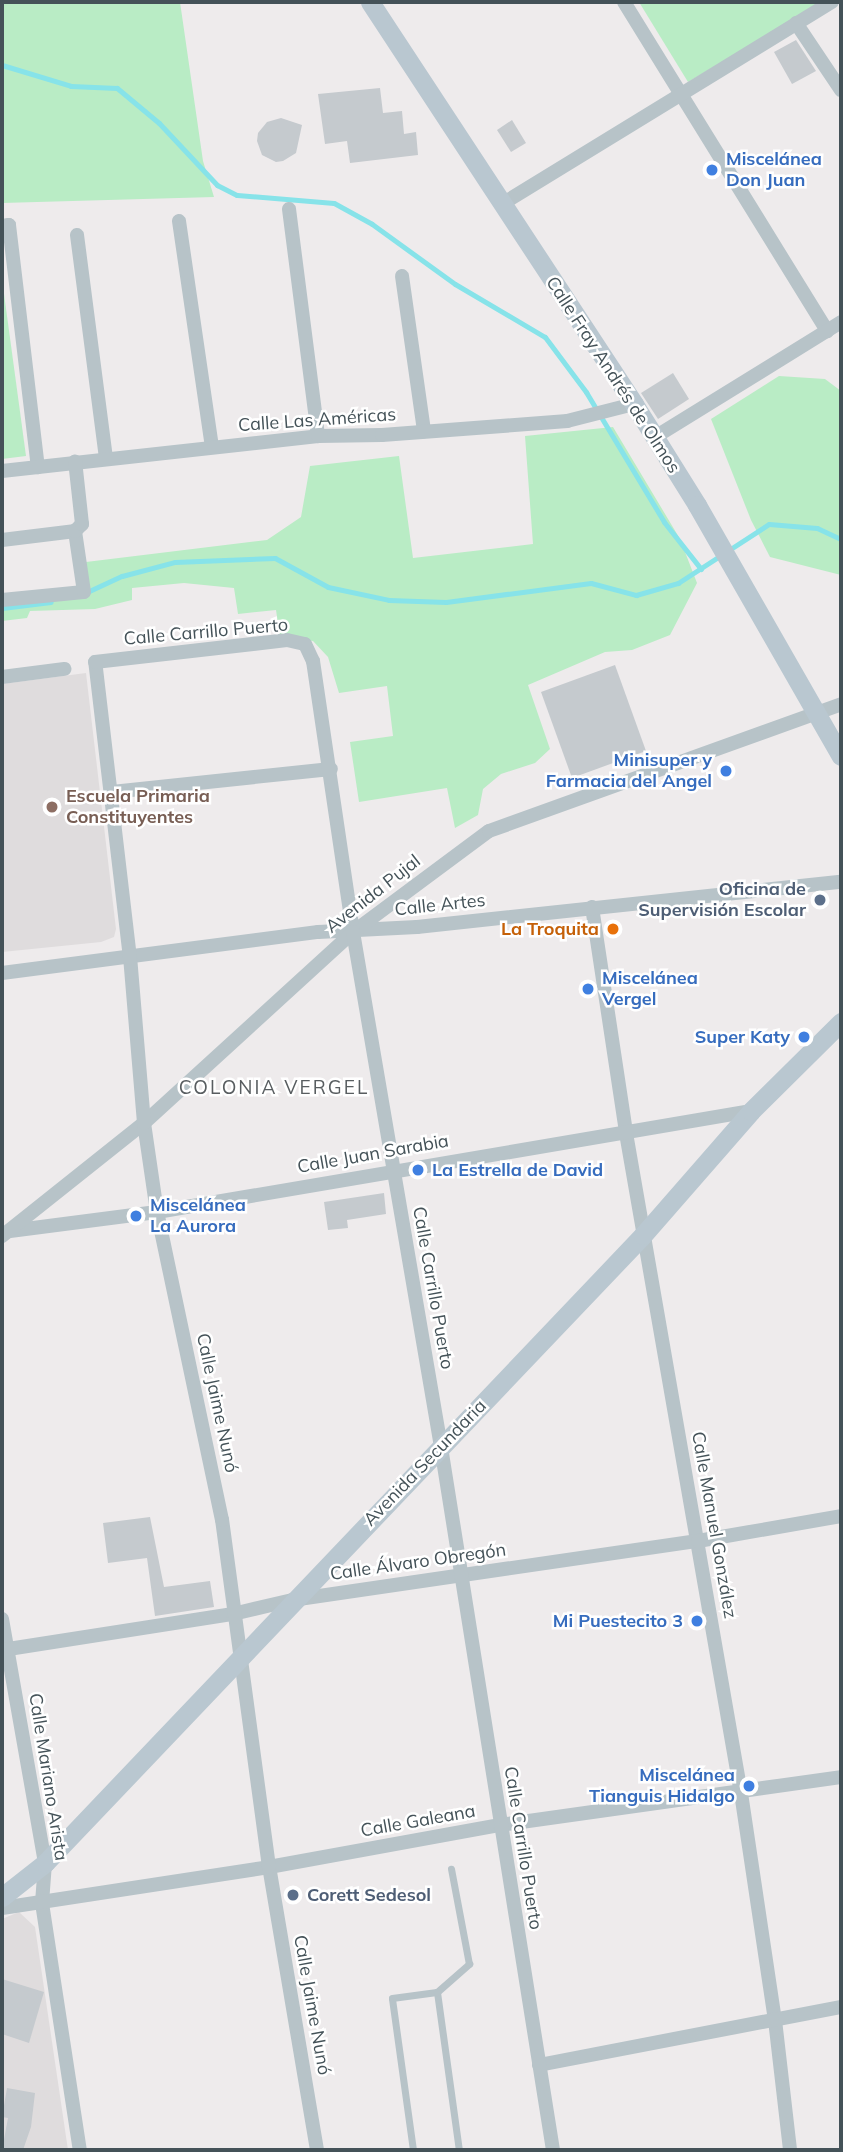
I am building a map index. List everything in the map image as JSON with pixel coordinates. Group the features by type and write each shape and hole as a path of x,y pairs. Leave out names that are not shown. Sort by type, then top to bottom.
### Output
{"street":[{"name":"Calle Fray Andrés de Olmos","path":"370,2 655,437 841,756"},
{"path":"624,2 684,95 827,331"},
{"path":"502,205 831,2"},
{"path":"796,23 841,90"},
{"path":"289,209 318,436"},
{"path":"179,221 212,446"},
{"path":"5,225 38,467"},
{"path":"77,235 106,457"},
{"path":"402,276 424,431"},
{"path":"655,437 841,322"},
{"name":"Calle Las Américas","path":"2,471 106,457 318,436 566,421 634,404"},
{"path":"2,540 75,531 82,524 75,461"},
{"path":"2,600 83,592 75,531"},
{"name":"Calle Carrillo Puerto","path":"95,662 287,640 305,644 313,661 353,932 441,1447 553,2150"},
{"name":"Calle Jaime Nunó","path":"95,662 130,958 144,1123 157,1212 222,1520 269,1867 317,2150"},
{"path":"2,677 64,670"},
{"name":"Avenida Pujal","path":"4,1233 144,1123 353,932 489,831 841,704"},
{"path":"112,792 331,769"},
{"name":"Calle Artes","path":"2,973 318,932 353,932 841,882"},
{"name":"Calle Manuel González","path":"592,907 625,1133 741,1793 775,2020 790,2150"},
{"name":"Avenida Secundaria","path":"2,1897 45,1863 292,1600 643,1235 751,1111 841,1027"},
{"name":"Calle Juan Sarabia","path":"4,1233 157,1212 393,1169 751,1111"},
{"name":"Calle Álvaro Obregón","path":"4,1649 233,1614 292,1600 698,1541 841,1516"},
{"name":"Calle Mariano Arista","path":"2,1619 4,1649 45,1863 41,1903 80,2150"},
{"name":"Calle Galeana","path":"2,1908 269,1867 500,1825 841,1777"},
{"path":"539,2065 841,2007"}],"lane":[{"path":"413,2150 392,1998 437,1992 468,1964 451,1869"},
{"path":"437,1992 459,2150"}],"shaded area":[{"name":"Escuela Primaria Constituyentes","path":"86,673 116,929 114,937 101,942 2,952 2,684"},
{"path":"19,1912 35,1927 68,2150 2,2150 2,1919"}],"green space":[{"path":"2,2 180,2 203,161 214,197 2,203"},
{"path":"639,2 824,2 688,82"},
{"path":"2,279 26,456 2,459"},
{"path":"779,376 825,379 841,391 841,575 770,557 751,520 711,419"},
{"path":"613,427 680,539 697,583 670,635 632,650 605,652 528,685 550,749 535,763 501,774 483,789 478,815 455,828 447,788 359,802 350,742 393,736 387,686 339,693 328,657 313,641 280,637 276,610 238,614 234,588 184,583 132,588 132,600 95,609 30,611 27,618 2,621 2,601 78,586 86,562 267,540 301,517 310,466 399,456 413,558 533,544 525,436"}],"building":[{"path":"796,40 816,71 792,84 774,52"},
{"path":"380,88 383,113 402,111 404,134 416,132 418,155 350,163 347,141 325,144 318,94"},
{"path":"281,118 302,125 296,153 276,162 262,155 257,141 258,133 267,122"},
{"path":"512,120 526,143 511,152 497,130"},
{"path":"673,373 689,399 658,419 641,393"},
{"path":"615,665 646,751 572,778 541,692"},
{"path":"384,1193 386,1214 347,1220 348,1228 328,1230 324,1202"},
{"path":"150,1517 164,1587 210,1581 214,1607 155,1616 147,1558 108,1563 103,1523"},
{"path":"2,1979 44,1992 29,2043 2,2034"},
{"path":"7,2088 35,2093 31,2127 23,2150 2,2150 8,2118 2,2117"}],"waterway":[{"path":"2,65 71,86 117,88 159,123 217,185 237,195 334,203 372,224 455,284 545,337 586,392 664,522 701,569"},
{"path":"87,592 122,576 175,562 275,558 328,587 389,600 446,602 591,583 636,595 678,583 769,524 817,528 841,539"},
{"path":"2,608 51,602"}],"place":[{"name":"Miscelánea Don Juan","path":"712,170"},
{"name":"Minisuper y Farmacia del Angel","path":"726,771"},
{"name":"Escuela Primaria Constituyentes","path":"52,807"},
{"name":"Oficina de Supervisión Escolar","path":"820,900"},
{"name":"La Troquita","path":"613,929"},
{"name":"Miscelánea Vergel","path":"588,989"},
{"name":"Super Katy","path":"804,1037"},
{"name":"La Estrella de David","path":"418,1170"},
{"name":"Miscelánea La Aurora","path":"136,1216"},
{"name":"Mi Puestecito 3","path":"697,1621"},
{"name":"Miscelánea Tianguis Hidalgo","path":"749,1786"},
{"name":"Corett Sedesol","path":"293,1895"}],"district":[{"name":"COLONIA VERGEL","path":"274,1088"}]}
